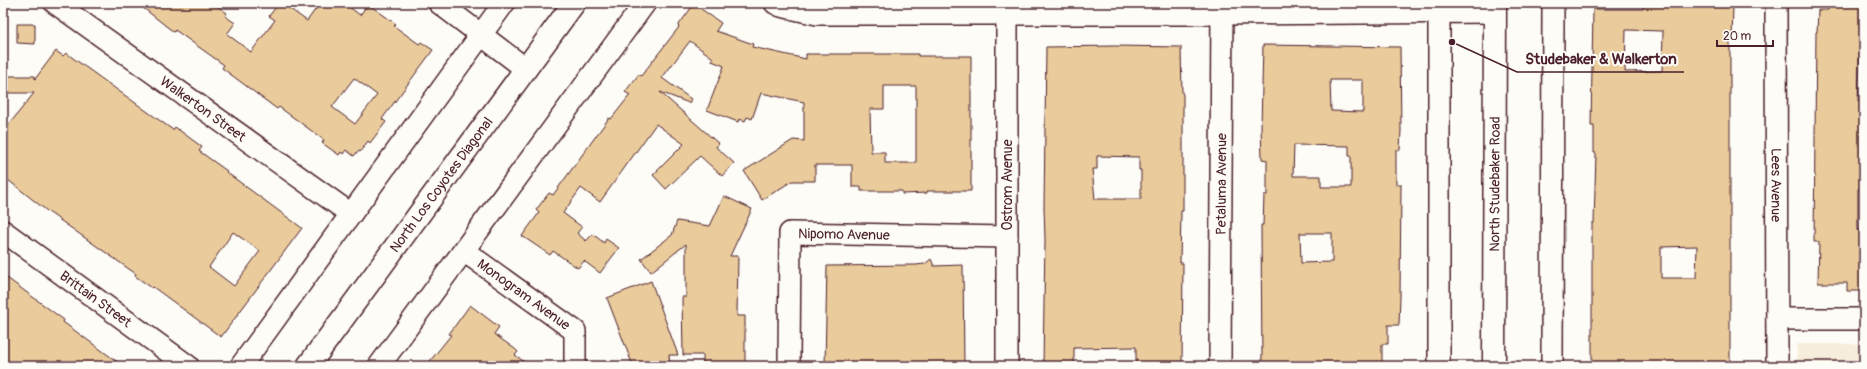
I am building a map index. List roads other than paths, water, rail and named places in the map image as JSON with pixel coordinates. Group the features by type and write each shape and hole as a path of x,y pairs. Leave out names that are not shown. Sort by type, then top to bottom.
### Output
{"main road":[{"name":"North Los Coyotes Diagonal","path":"308,366 574,3"},
{"name":"North Studebaker Road","path":"1494,366 1495,8"}],"street":[{"name":"Walkerton Street","path":"55,3 351,214"},
{"path":"440,3 526,69"},
{"path":"241,366 504,3"},
{"path":"379,366 645,3"},
{"path":"775,3 781,6 817,14 1007,9 1495,8"},
{"path":"1552,366 1553,3"},
{"name":"Lees Avenue","path":"1776,3 1777,366"},
{"path":"1438,366 1439,8"},
{"name":"Ostrom Avenue","path":"1007,9 1007,366"},
{"name":"Petaluma Avenue","path":"1220,366 1222,9"},
{"name":"Brittain Street","path":"3,231 188,366"},
{"name":"Nipomo Avenue","path":"789,366 790,232 1008,237"},
{"name":"Monogram Avenue","path":"464,251 575,331 575,366"},
{"path":"1777,319 1864,319"}],"place":[{"name":"Studebaker & Walkerton","path":"1452,42"}]}
